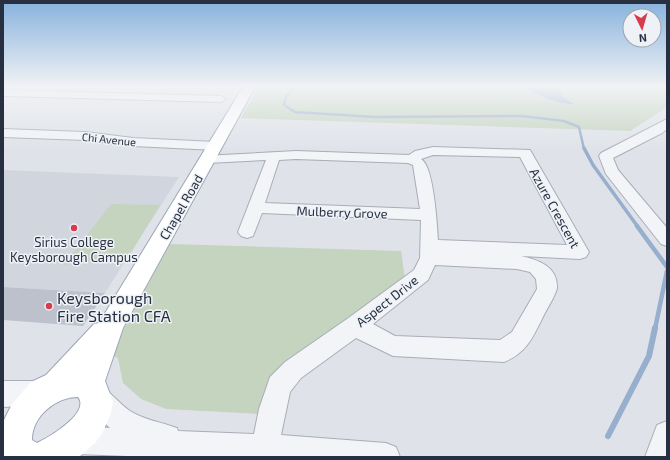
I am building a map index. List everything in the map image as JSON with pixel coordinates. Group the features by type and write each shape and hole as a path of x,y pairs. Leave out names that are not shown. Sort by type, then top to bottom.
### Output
{"main road":[{"name":"Chapel Road","path":"111,325 92,391 96,407 93,418 34,447 24,411 49,389 111,325 237,108"},
{"path":"49,389 74,382 92,391"}],"street":[{"path":"664,129 606,156 611,171 667,240"},
{"name":"Chi Avenue","path":"3,133 85,136 212,153"},
{"name":"Azure Crescent","path":"411,159 420,154 433,151 525,153 580,252 429,252"},
{"path":"212,153 411,159"},
{"path":"246,232 274,156"},
{"name":"Aspect Drive","path":"265,448 272,409 279,386 293,370 356,326 422,275 429,252 429,215 425,186 419,163 411,159"},
{"name":"Mulberry Grove","path":"256,208 429,215"},
{"path":"356,326 393,346 504,351 520,339 548,290 545,276 536,267 517,262 429,252"},
{"path":"3,394 49,389"},
{"path":"92,391 110,413 124,423 149,433 200,446"},
{"path":"659,457 667,435"},
{"path":"34,447 200,446 265,448 380,457"}],"shaded area":[{"name":"Sirius College Keysborough Campus","path":"3,170 179,177 105,293 3,287"}],"green space":[{"path":"247,108 665,108 630,131 241,118"},
{"path":"111,204 160,205 132,251 125,255 64,265"},
{"path":"170,244 401,251 405,279 261,414 166,409 141,399 123,383 118,358 110,355"}],"building":[{"name":"Keysborough Fire Station CFA","path":"3,287 105,293 83,326 3,320"}],"waterway":[{"path":"289,108 295,112 375,117 522,116 564,121 579,127 584,149"},
{"path":"584,148 593,165 638,227"},
{"path":"637,226 667,267"},
{"path":"655,329 667,271"},
{"path":"608,436 649,356 655,328"}],"place":[{"name":"Sirius College Keysborough Campus","path":"74,228"},
{"name":"Keysborough Fire Station CFA","path":"49,306"}]}
